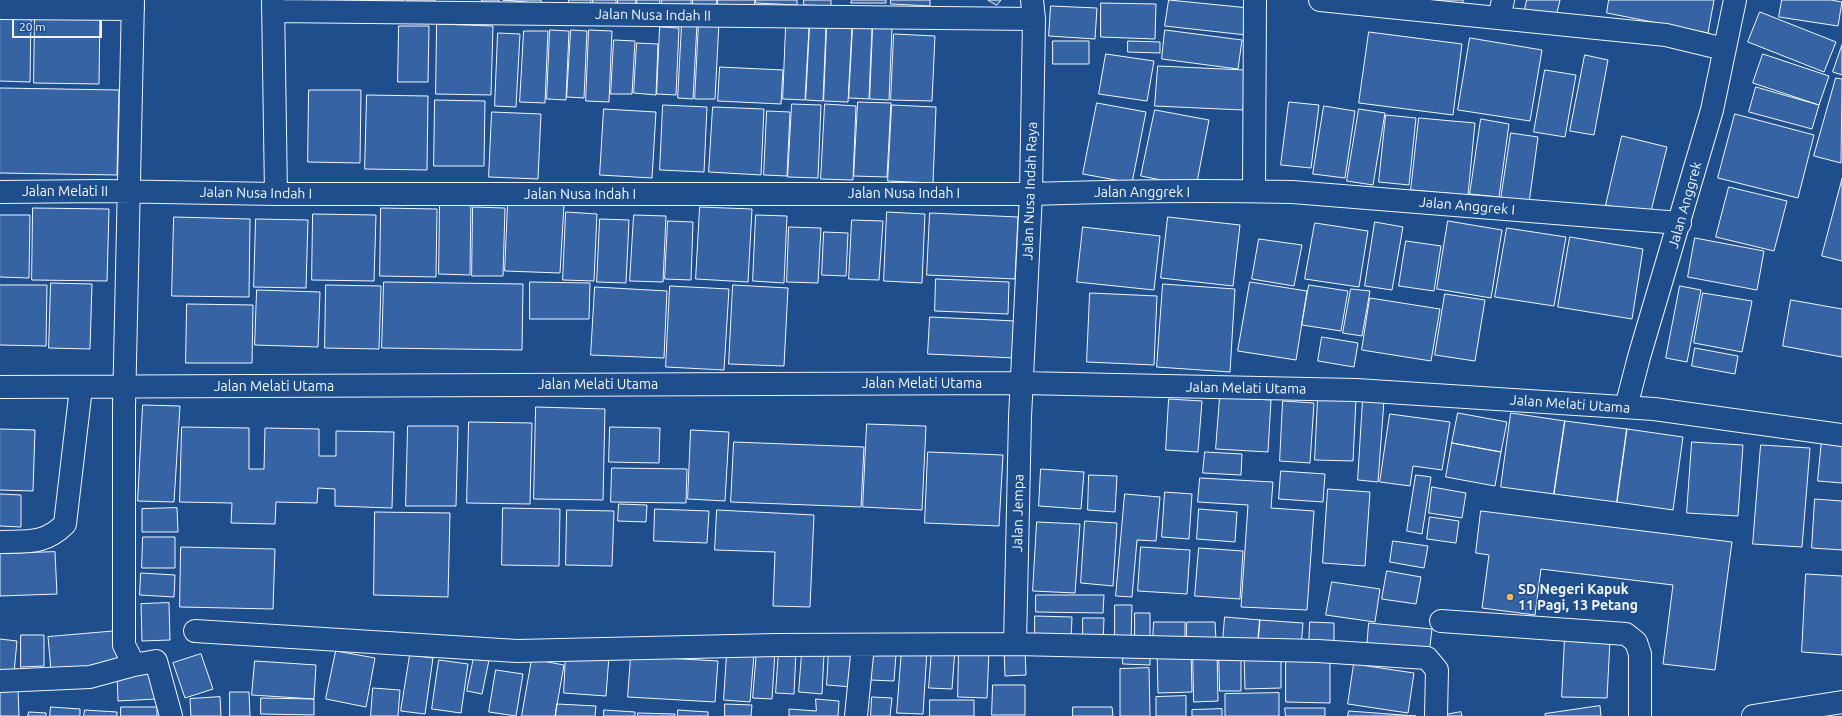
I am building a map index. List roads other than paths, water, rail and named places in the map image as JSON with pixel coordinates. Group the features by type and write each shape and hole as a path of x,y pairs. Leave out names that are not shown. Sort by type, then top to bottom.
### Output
{"street":[{"path":"1254,191 1255,0"},
{"path":"1320,0 1501,9 1666,35 1724,49"},
{"name":"Jalan Anggrek","path":"1626,407 1639,357 1680,223 1712,110 1734,0"},
{"path":"0,8 133,5 130,192 124,386 124,645 134,665"},
{"path":"273,6 276,194"},
{"name":"Jalan Nusa Indah II","path":"273,6 1033,10"},
{"name":"Jalan Nusa Indah Raya","path":"1022,383 1031,194 1033,10"},
{"name":"Jalan Anggrek I","path":"1031,194 1124,191 1292,192 1680,223"},
{"name":"Jalan Melati II","path":"0,192 130,192"},
{"name":"Jalan Nusa Indah I","path":"130,192 276,194 1031,194"},
{"name":"Jalan Melati Utama","path":"0,387 81,388 124,386 1022,383 1356,390 1654,409 1821,434 1842,435"},
{"name":"Jalan Jempa","path":"1015,644 1022,383"},
{"path":"0,542 38,541 54,534 65,524 81,388"},
{"path":"1441,621 1626,634 1636,642 1640,654 1640,716"},
{"path":"195,631 517,651 1015,644 1318,651 1427,658 1437,670 1436,716"},
{"path":"856,716 863,645"},
{"path":"0,681 90,677 134,665 156,661 171,716"},
{"path":"1753,716 1842,702"}],"place":[{"name":"SD Negeri Kapuk 11 Pagi, 13 Petang","path":"1510,597"}]}
